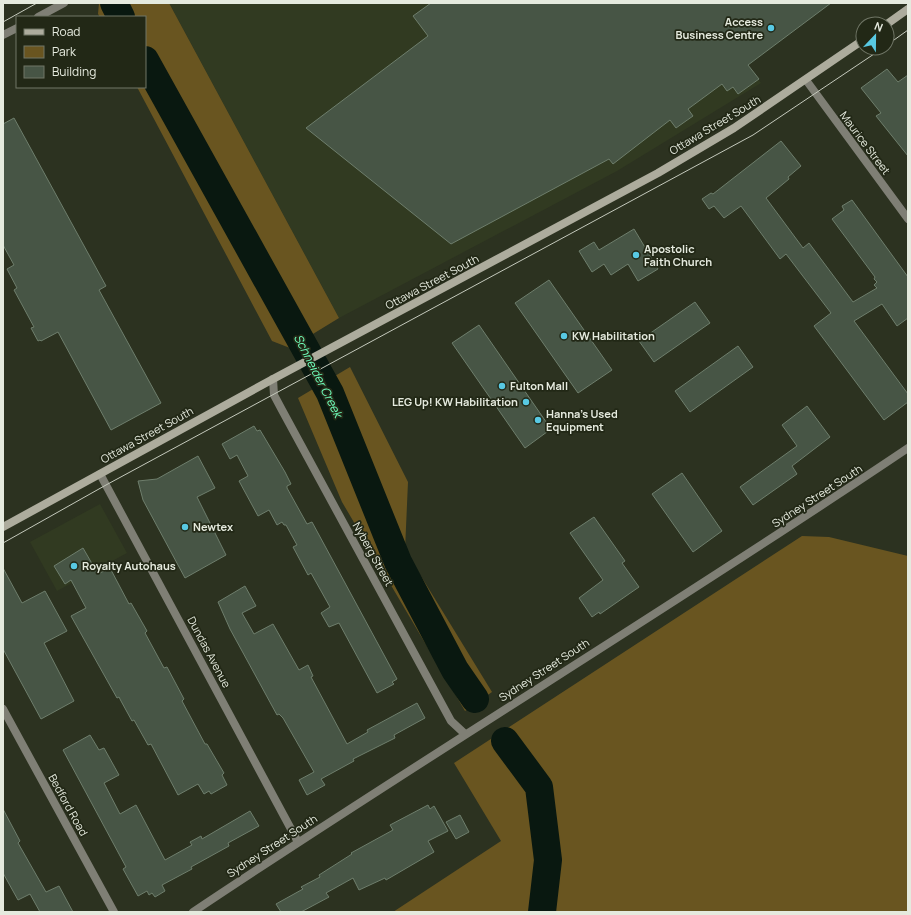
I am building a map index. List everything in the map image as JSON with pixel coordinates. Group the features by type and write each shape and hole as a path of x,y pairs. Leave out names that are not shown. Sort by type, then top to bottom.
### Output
{"main road":[{"path":"895,18 908,9"},
{"name":"Ottawa Street South","path":"3,527 292,368 658,173 734,128 855,46"}],"street":[{"path":"40,16 64,3"},
{"path":"3,35 16,28"},
{"name":"Maurice Street","path":"806,80 908,219"},
{"name":"Nyberg Street","path":"272,379 274,395 451,721 465,734"},
{"name":"Sydney Street South","path":"192,912 465,734 827,503 908,448"},
{"name":"Dundas Avenue","path":"100,474 298,842"},
{"name":"Bedford Road","path":"3,709 114,912"}],"shaded area":[{"path":"169,3 699,3 761,83 617,171 339,318"},
{"path":"100,504 127,553 57,591 30,542"}],"green space":[{"path":"99,3 169,3 339,318 290,348 272,341 138,88 146,88 146,16 99,16 98,14"},
{"path":"350,367 408,482 405,550 492,692 465,711 342,502 298,398"},
{"path":"802,536 829,537 908,556 908,912 393,912 501,841 454,763"}],"building":[{"path":"431,3 831,3 748,65 759,79 738,94 733,87 727,91 722,84 688,109 693,116 676,128 670,120 613,164 609,159 451,244 306,128 428,36 413,16"},
{"path":"887,69 898,82 908,75 908,156 876,116 881,113 861,88"},
{"path":"14,118 106,286 99,290 161,403 111,430 58,332 41,341 38,341 31,328 34,327 14,290 17,288 7,269 14,265 3,245 3,124"},
{"path":"781,141 801,166 788,177 789,179 766,198 803,248 809,243 853,302 877,288 874,285 877,282 874,279 875,277 832,219 844,210 842,206 852,200 908,277 908,318 897,326 882,304 854,321 908,394 908,402 884,420 814,326 831,313 786,254 780,259 741,206 724,218 714,206 709,209 702,199 711,193 713,194"},
{"path":"634,229 658,269 638,281 628,264 611,275 604,264 592,272 579,251 594,242 599,250"},
{"name":"KW Habilitation","path":"549,280 612,370 578,393 515,303"},
{"path":"695,302 710,323 654,362 639,341"},
{"name":"Fulton Mall","path":"479,325 551,429 525,448 452,343"},
{"path":"738,346 753,367 690,412 675,391"},
{"path":"807,406 830,437 792,466 797,474 753,505 740,487 797,446 782,425"},
{"path":"254,426 257,431 260,430 285,472 291,484 287,486 287,488 307,524 312,522 397,679 392,682 394,684 377,693 339,623 329,627 321,613 330,607 311,573 308,575 293,547 297,545 286,525 282,522 277,525 269,510 258,516 239,481 248,476 237,455 230,459 222,444"},
{"name":"Newtex","path":"198,456 215,488 197,497 226,555 185,578 143,500 138,481 157,479"},
{"path":"682,473 722,531 693,552 652,494"},
{"path":"594,517 625,561 622,563 639,587 600,614 599,612 592,617 579,598 603,580 570,533"},
{"path":"83,548 98,574 110,568 129,604 131,603 147,631 145,633 164,668 167,667 184,699 182,701 205,744 207,744 224,773 222,775 227,785 211,794 209,791 204,794 198,784 178,795 151,744 148,745 134,720 132,721 119,697 117,698 71,616 86,608 71,580 65,584 54,566"},
{"path":"3,568 22,603 45,591 67,631 44,643 74,701 41,719 3,649"},
{"path":"245,586 256,606 242,613 254,634 273,624 299,670 308,665 313,676 311,677 347,744 368,732 367,730 417,703 425,718 394,735 395,738 353,759 354,761 321,779 325,785 307,795 299,780 314,772 283,718 279,714 277,715 230,629 218,602"},
{"path":"90,735 99,750 104,748 119,775 104,783 120,814 136,805 165,860 192,845 190,842 201,836 202,839 250,811 259,826 228,843 229,846 191,867 192,869 162,885 165,891 155,897 152,893 149,895 147,891 138,896 123,869 126,867 63,750"},
{"path":"428,805 430,809 434,806 448,831 428,841 434,852 386,880 385,878 359,890 353,878 326,893 329,897 301,912 281,912 276,904 303,889 301,887 320,877 319,875 352,854 351,853 393,830 390,825"},
{"path":"3,809 20,841 18,843 46,892 59,886 73,912 40,912 30,894 18,900 3,873"},
{"path":"460,815 469,832 456,839 446,822"}],"waterway":[{"name":"Schneider Creek","path":"114,3 120,16"},
{"name":"Schneider Creek","path":"146,62 330,393 398,562 455,670 475,699"},
{"name":"Schneider Creek","path":"505,741 539,787 548,860 542,912"}],"tram line":[{"path":"3,22 37,3"},
{"path":"895,39 908,30"},
{"path":"3,543 106,485 753,135 871,56"}],"place":[{"name":"Access Business Centre","path":"771,28"},
{"name":"Apostolic Faith Church","path":"636,255"},
{"name":"KW Habilitation","path":"564,336"},
{"name":"Fulton Mall","path":"502,386"},
{"name":"LEG Up! KW Habilitation","path":"526,402"},
{"name":"Hanna's Used Equipment","path":"538,420"},
{"name":"Newtex","path":"185,527"},
{"name":"Royalty Autohaus","path":"74,566"}]}
